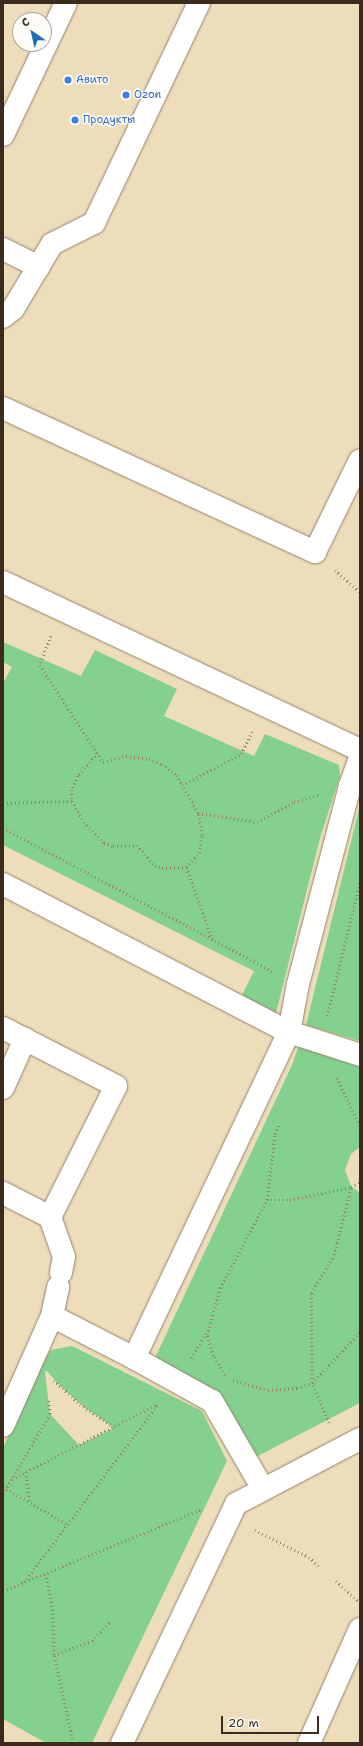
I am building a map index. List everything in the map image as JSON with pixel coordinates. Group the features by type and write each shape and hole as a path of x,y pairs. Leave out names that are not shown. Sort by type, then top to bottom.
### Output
{"lane":[{"path":"3,135 66,3"},
{"path":"3,317 13,309 52,244 94,223 199,3"},
{"path":"3,249 39,266"},
{"path":"3,408 315,552 360,460"},
{"path":"3,582 360,750"},
{"path":"134,1358 289,1032 298,984 350,786 360,758"},
{"path":"3,884 289,1032 360,1055"},
{"path":"3,1028 116,1086 50,1217"},
{"path":"3,1088 25,1039"},
{"path":"3,1193 50,1217 64,1257 52,1316 3,1426"},
{"path":"52,1316 178,1380 212,1401 263,1489"},
{"path":"122,1743 236,1504 360,1439"},
{"path":"309,1743 360,1628"}],"path":[{"path":"315,552 360,592"},
{"path":"40,665 98,753 103,762 126,756 144,758 162,764 176,774 198,814 202,835 199,853 186,867 162,868 155,866 137,845 113,846 104,843 84,822 72,801 78,776 98,753"},
{"path":"182,785 241,754"},
{"path":"198,814 257,822 273,816 294,802 350,786"},
{"path":"3,803 72,801"},
{"path":"3,828 212,940 298,984"},
{"path":"186,867 212,940"},
{"path":"360,882 348,939 320,1042 360,1126"},
{"path":"280,1120 275,1134 267,1200 220,1288 207,1335 213,1356 225,1375 232,1380 268,1390 297,1388 312,1383 360,1332"},
{"path":"267,1200 290,1200 351,1186 360,1182"},
{"path":"327,1419 312,1383 311,1293 334,1255 351,1186"},
{"path":"178,1380 209,1330"},
{"path":"50,1375 80,1404 114,1427"},
{"path":"12,1479 159,1403 24,1583"},
{"path":"26,1472 30,1502"},
{"path":"3,1487 67,1524"},
{"path":"3,1591 203,1509 230,1518 309,1557 319,1566"},
{"path":"46,1574 53,1610 54,1655 73,1743"},
{"path":"336,1581 360,1603"},
{"path":"54,1655 92,1641 110,1622"}],"green space":[{"path":"3,642 81,676 95,650 177,689 164,716 254,756 265,734 339,765 340,776 320,838 276,1013 242,995 254,971 3,845 3,683 12,667 3,662"},
{"path":"360,805 360,1041 306,1025"},
{"path":"300,1042 360,1063 360,1147 351,1154 345,1170 351,1186 360,1193 360,1403 252,1459 155,1358 292,1065"},
{"path":"72,1346 202,1411 227,1461 92,1743 46,1743 3,1719 3,1448 40,1366 51,1350","holes":["47,1371 59,1385 84,1407 113,1427 112,1429 79,1445 50,1414 45,1372"]}],"place":[{"name":"Авито","path":"68,80"},
{"name":"Ozon","path":"126,95"},
{"name":"Продукты","path":"75,120"}]}
